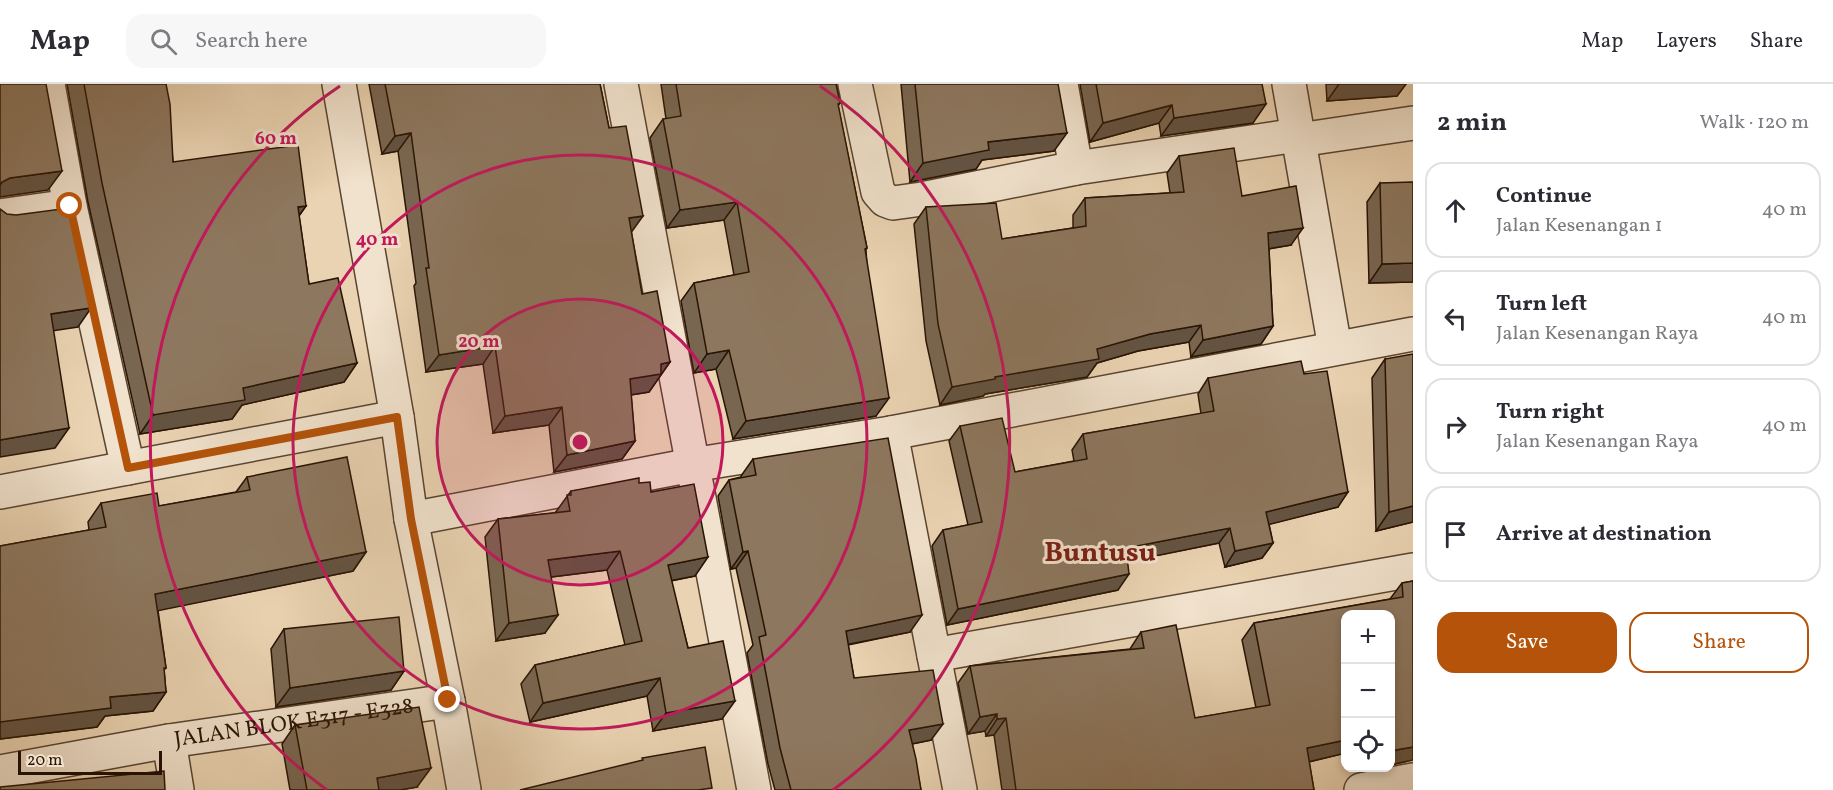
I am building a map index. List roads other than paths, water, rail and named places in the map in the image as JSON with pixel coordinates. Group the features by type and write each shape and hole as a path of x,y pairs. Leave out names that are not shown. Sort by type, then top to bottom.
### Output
{"street":[{"path":"48,84 70,206 128,468"},
{"path":"339,84 397,417 411,519 464,790"},
{"path":"621,84 754,790"},
{"path":"855,84 878,192 885,200 893,203 1076,168 1413,123"},
{"path":"1061,84 1076,168"},
{"path":"1289,84 1335,348"},
{"path":"0,216 70,206"},
{"path":"411,519 692,465 891,433 1413,334"},
{"path":"0,492 397,417"},
{"path":"891,433 960,790"},
{"path":"934,655 1413,570"},
{"name":"JALAN BLOK E317 - E328","path":"0,772 169,741 448,700"},
{"path":"169,741 177,790"},
{"path":"1361,790 1413,780"}],"district":[{"name":"Buntusu","path":"1100,553"}]}
